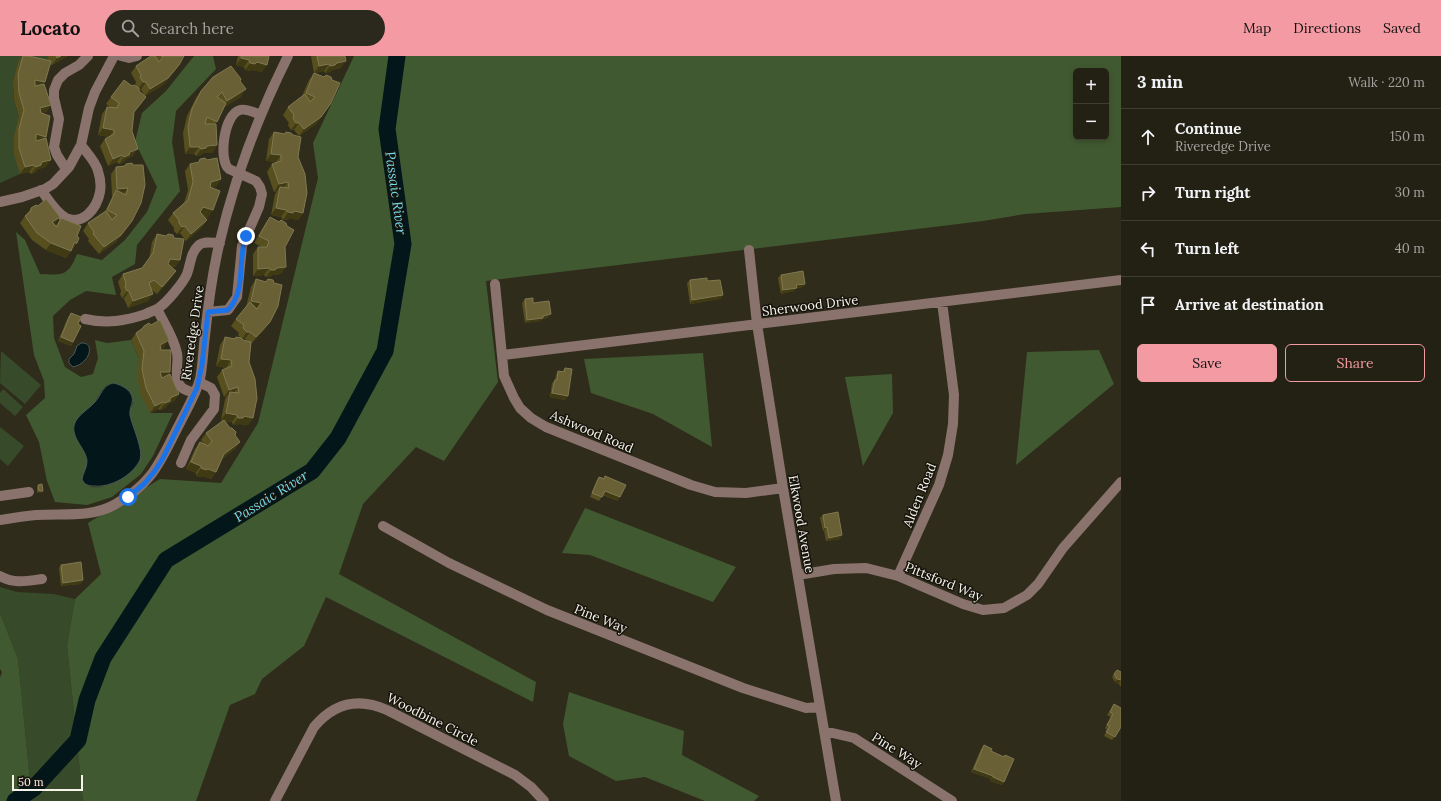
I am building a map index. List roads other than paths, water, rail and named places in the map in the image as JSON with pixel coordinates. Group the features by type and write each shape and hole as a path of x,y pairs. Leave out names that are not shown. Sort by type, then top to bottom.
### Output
{"street":[{"path":"66,169 54,147 59,119 54,98 54,90 58,80 65,73 79,65 88,56"},
{"path":"0,202 22,197 42,190 53,184 77,156 82,145 89,108 95,92 114,56"},
{"path":"121,56 129,58 136,56"},
{"name":"Riveredge Drive","path":"0,520 35,515 76,515 91,513 112,506 128,497 144,484 163,458 199,382 208,312 220,243 240,174 261,115 288,56"},
{"path":"208,312 228,310 237,297 242,246 259,207 262,194 256,181 229,169 225,164 225,132 230,118 236,112 244,110 261,115"},
{"path":"42,190 65,217 74,221 91,212 96,204 100,192 100,178 98,169 82,145"},
{"path":"85,319 96,322 122,321 158,309 183,281 187,274 193,252 200,244 220,243"},
{"name":"Elkwood Avenue","path":"749,250 757,324 819,707 836,801"},
{"name":"Sherwood Drive","path":"503,355 1121,280"},
{"name":"Ashwood Road","path":"495,284 504,376 520,408 531,418 546,427 691,485 715,492 746,494 783,488"},
{"name":"Alden Road","path":"898,576 939,485 948,455 953,424 954,395 942,302"},
{"path":"158,309 174,342 178,354 178,384 182,388 195,393"},
{"path":"182,463 191,440 214,409 215,395 211,388 199,382"},
{"name":"Pittsford Way","path":"798,575 852,568 866,568 898,576 963,604 982,610 1004,608 1026,595 1038,584 1063,548 1121,482"},
{"path":"0,496 29,492"},
{"name":"Pine Way","path":"382,526 449,563 547,610 743,688 806,708 819,707"},
{"path":"0,576 7,580 16,582 42,579"},
{"name":"Woodbine Circle","path":"275,801 314,728 321,719 334,709 359,703 374,704 515,775 531,787 544,801"},
{"name":"Pine Way","path":"824,731 854,738 952,801"}],"waterway":[{"name":"Passaic River","path":"15,801 34,788 78,740 87,700 103,658 166,560 312,471 338,438 385,351 403,244 387,129 397,56"}]}
